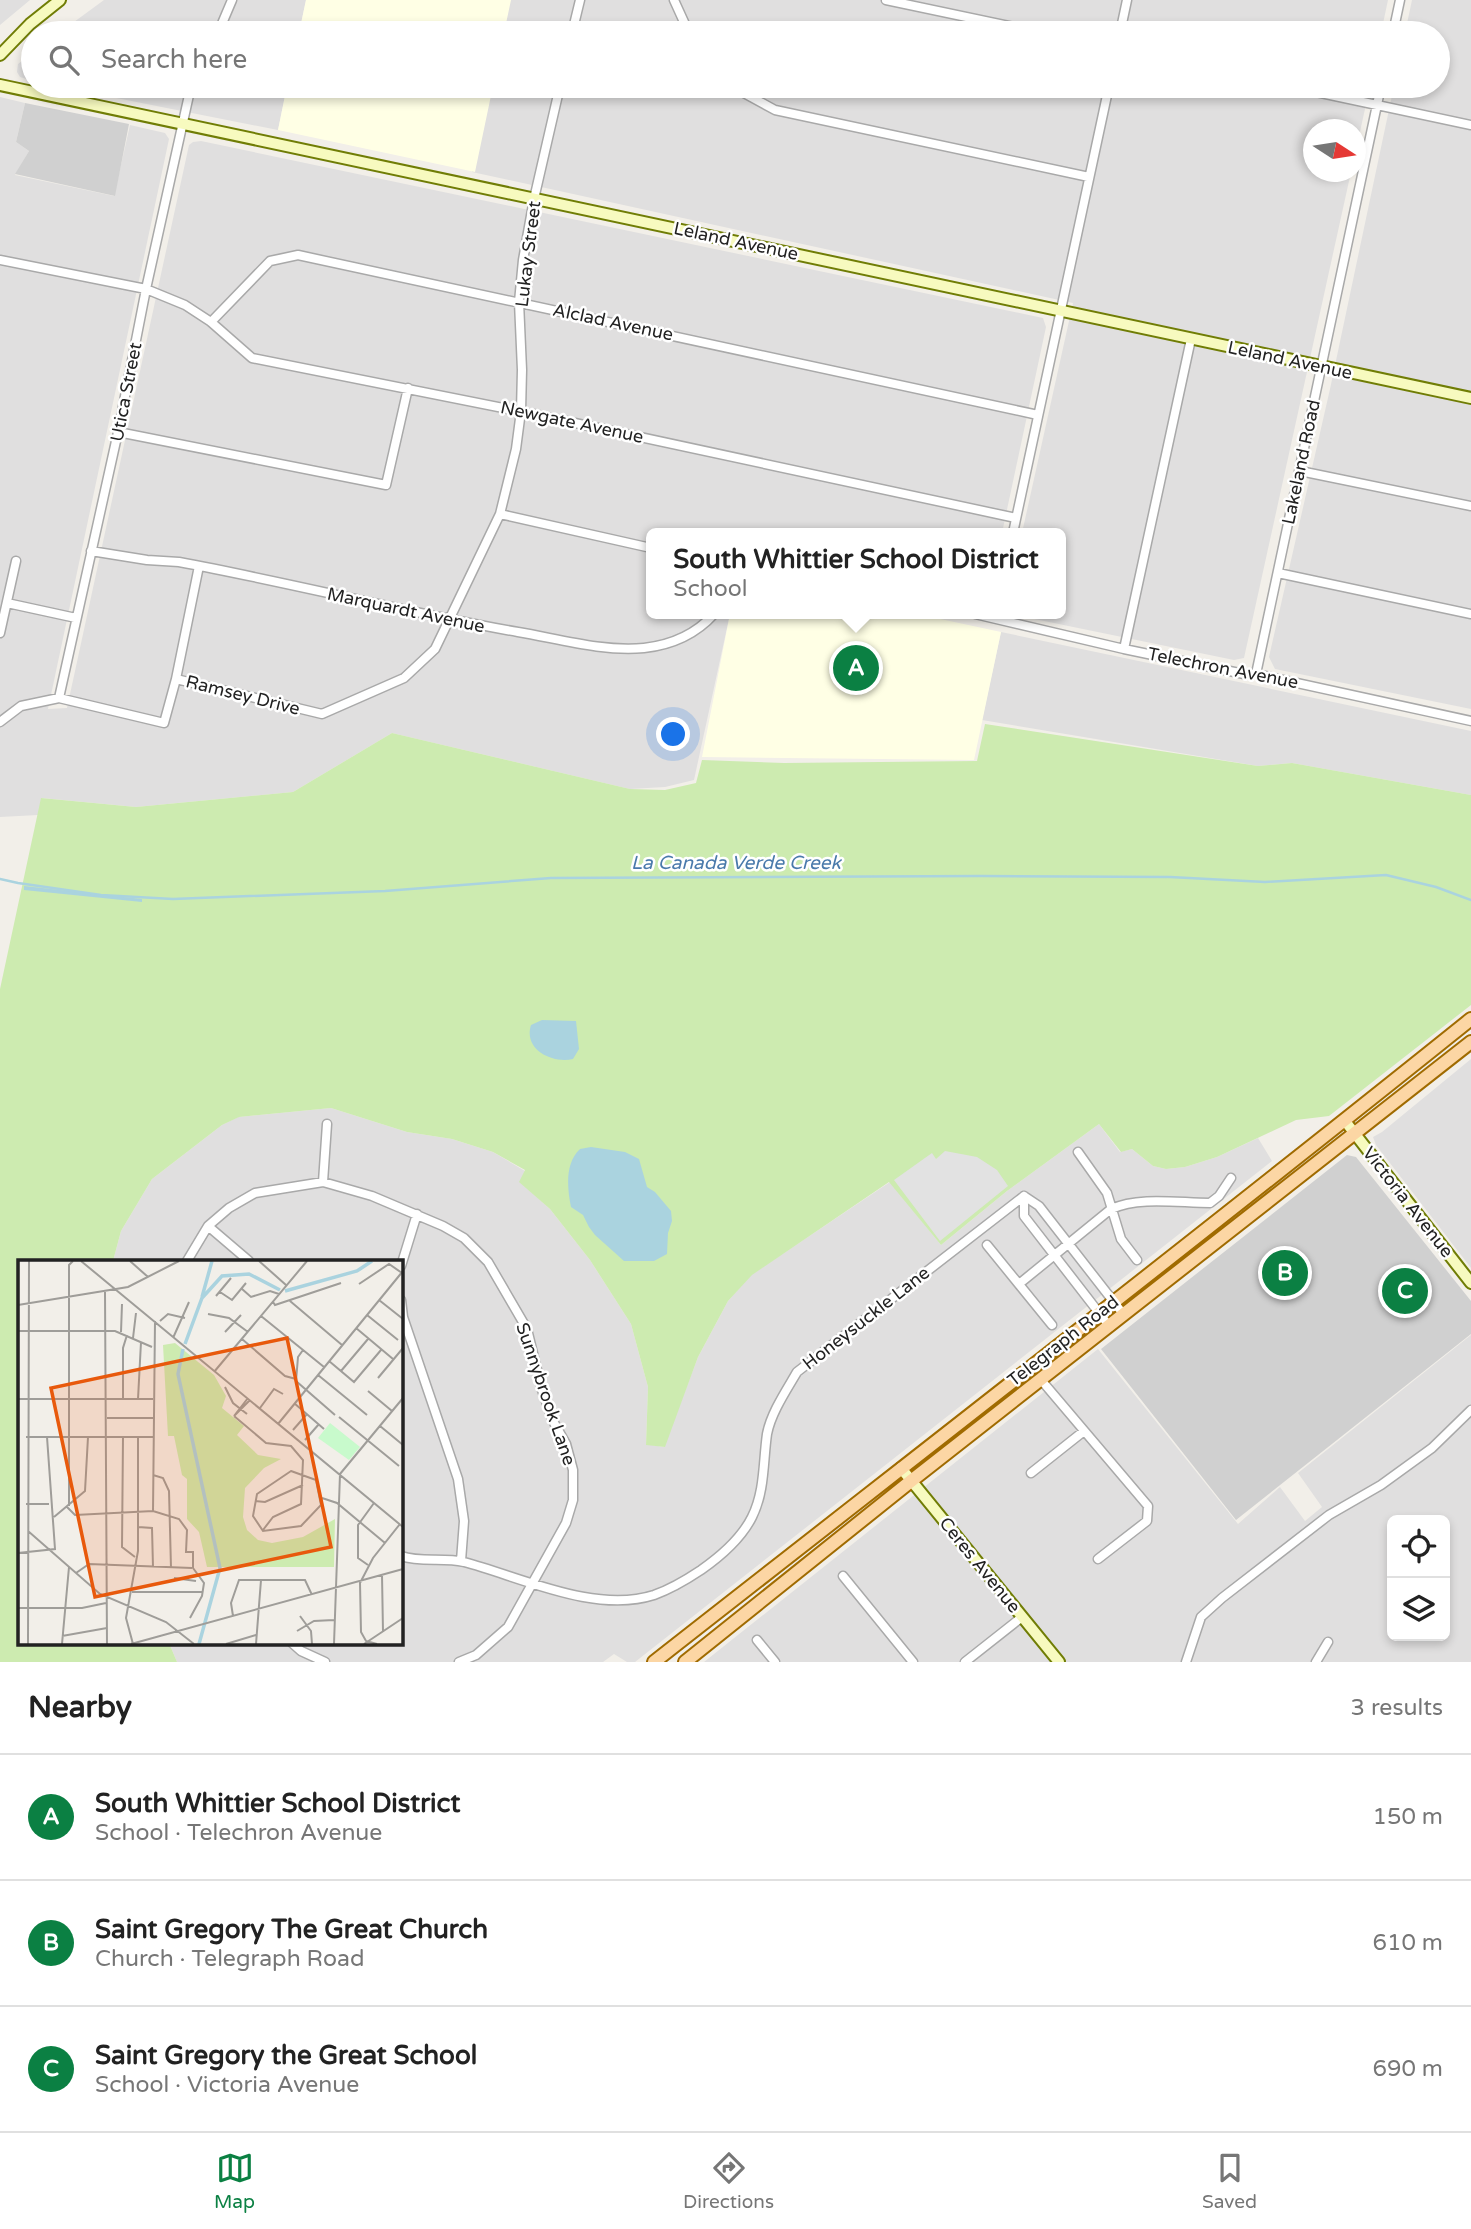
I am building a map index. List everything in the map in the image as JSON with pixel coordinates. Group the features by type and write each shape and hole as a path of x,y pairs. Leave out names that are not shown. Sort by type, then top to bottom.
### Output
{"main road":[{"name":"Telegraph Road","path":"654,1662 1100,1314 1471,1019"},
{"name":"Telegraph Road","path":"685,1662 911,1481 1042,1381 1471,1042"}],"street":[{"path":"34,21 60,0"},
{"path":"223,21 232,0"},
{"path":"575,21 580,0"},
{"path":"674,0 684,21"},
{"path":"886,0 985,21"},
{"path":"1123,21 1127,0"},
{"path":"1396,21 1400,0"},
{"path":"0,55 21,33"},
{"name":"Leland Avenue","path":"0,85 21,89"},
{"name":"Leland Avenue","path":"62,98 1471,398"},
{"name":"Utica Street","path":"59,698 188,98"},
{"name":"Lukay Street","path":"449,620 500,514 516,449 521,411 519,302 523,260 557,98"},
{"path":"753,98 775,110 1089,177"},
{"path":"1014,528 1106,98"},
{"path":"1344,98 1471,125"},
{"name":"Lakeland Road","path":"1256,674 1378,98"},
{"name":"Alclad Avenue","path":"211,322 270,261 298,255 1038,415"},
{"name":"Newgate Avenue","path":"0,260 146,289 186,305 211,322 252,358 521,411 1016,518"},
{"path":"1124,649 1191,338"},
{"path":"118,432 386,485 408,388"},
{"path":"1300,471 1471,506"},
{"path":"500,514 646,547"},
{"name":"Marquardt Avenue","path":"91,551 200,566 449,620 610,648 644,648 674,642 704,626 710,619"},
{"path":"0,633 16,561"},
{"path":"176,679 200,566"},
{"path":"1278,573 1471,614"},
{"path":"6,603 76,618"},
{"name":"Telechron Avenue","path":"1008,619 1124,649 1244,674 1256,674 1471,721"},
{"name":"Ramsey Drive","path":"0,722 20,706 59,698 163,723 176,679 322,714 404,677 435,649 449,620"},
{"name":"Victoria Avenue","path":"1345,1121 1471,1283"},
{"path":"323,1182 327,1124"},
{"path":"1077,1152 1107,1193 1121,1239 1137,1260"},
{"path":"1019,1284 1112,1208 1121,1204 1137,1203 1210,1203 1219,1196 1231,1178"},
{"name":"Sunnybrook Lane","path":"208,1226 229,1208 255,1193 323,1182 372,1196 417,1214 464,1238 488,1262 527,1329 542,1390 553,1421 566,1444 573,1470 573,1500 566,1523 508,1627 476,1655 459,1662"},
{"path":"1024,1196 1039,1206 1124,1315"},
{"path":"1024,1196 1024,1216 1110,1327"},
{"name":"Honeysuckle Lane","path":"402,1556 411,1560 461,1562 532,1585 574,1595 624,1600 653,1595 682,1583 738,1539 752,1517 762,1489 768,1431 780,1401 797,1372 1024,1196"},
{"path":"402,1263 417,1214"},
{"path":"188,1260 208,1226 248,1260"},
{"path":"987,1245 1052,1325"},
{"path":"402,1308 458,1479 464,1521 461,1562"},
{"path":"1042,1381 1148,1506 1147,1521 1098,1559"},
{"path":"1186,1662 1201,1617 1222,1598 1329,1515 1381,1485 1432,1448 1471,1410"},
{"path":"1031,1473 1084,1431"},
{"name":"Ceres Avenue","path":"901,1468 1059,1662"},
{"path":"843,1576 913,1662"},
{"path":"965,1662 1022,1617"},
{"path":"757,1640 775,1662"},
{"path":"1316,1662 1328,1642"},
{"path":"293,1644 301,1651 325,1662"}],"shaded area":[{"path":"0,0 30,0 0,25"},
{"path":"104,0 306,0 302,21 75,21"},
{"path":"306,0 511,0 507,21 302,21"},
{"path":"510,0 1388,0 1384,21 505,21"},
{"path":"1412,0 1471,0 1471,709 1275,669 1269,657 1330,389 1391,98 1450,98 1450,21 1408,21"},
{"path":"21,62 21,77 17,72"},
{"path":"0,97 25,103 16,142 29,151 15,175 114,196 130,125 165,133 169,139 48,709 67,708 189,145 193,142 201,141 1043,318 1046,327 1003,528 646,528 646,619 729,619 694,780 665,787 630,789 392,733 293,792 136,807 42,798 38,815 0,817"},
{"path":"117,98 285,98 278,130"},
{"path":"285,98 490,98 475,172 278,130"},
{"path":"488,98 1367,98 1363,119 1303,119 1303,182 1349,182 1244,658 1234,660 1034,619 1066,619 1066,528 1023,528 1073,303 472,172"},
{"path":"25,103 129,124 115,196 15,174 29,151 16,142"},
{"path":"729,619 940,619 1001,632 974,760 702,757"},
{"path":"1001,632 1471,731 1471,795 1292,763 1258,766 982,720"},
{"path":"1471,1059 1471,1268 1376,1145 1373,1137"},
{"path":"331,1108 407,1132 452,1139 493,1152 525,1171 520,1182 550,1209 590,1260 631,1324 648,1387 646,1444 664,1447 698,1357 728,1301 751,1275 890,1182 941,1245 1007,1191 1099,1124 1120,1152 1132,1149 1153,1166 1166,1169 1185,1167 1217,1157 1258,1138 1272,1161 635,1662 627,1662 614,1654 603,1662 177,1662 169,1644 402,1644 402,1260 113,1260 121,1231 152,1179 222,1125 238,1117"},
{"path":"945,1151 977,1157 997,1170 1008,1186 940,1241 894,1180 932,1153 936,1159"},
{"path":"1347,1155 1356,1157 1471,1301 1471,1334 1236,1520 1101,1349"},
{"path":"1471,1335 1471,1662 704,1662 1098,1349 1238,1524 1280,1487 1305,1521 1322,1507 1298,1473"}],"green space":[{"path":"985,724 1258,766 1292,763 1471,795 1471,1005 1329,1116 1296,1120 1217,1157 1185,1167 1166,1169 1153,1166 1132,1149 1121,1152 1099,1124 1007,1191 941,1245 889,1182 752,1275 728,1301 698,1357 665,1447 646,1445 648,1387 631,1324 590,1260 550,1209 519,1182 525,1170 493,1152 452,1139 407,1132 331,1108 239,1117 222,1125 152,1179 121,1231 113,1260 18,1260 18,1644 169,1644 177,1662 0,1662 0,989 41,798 136,807 293,792 392,733 630,789 665,790 696,783 702,760 784,763 977,761"}],"water":[{"path":"24,886 142,899 142,902 24,890"},
{"path":"542,1020 576,1021 579,1049 573,1059 549,1057 535,1048 531,1042 531,1025"},
{"path":"591,1147 625,1152 639,1159 647,1187 655,1192 671,1211 667,1254 654,1261 624,1261 595,1235 583,1215 571,1207 568,1184 572,1161 580,1149"}],"waterway":[{"name":"La Canada Verde Creek","path":"0,879 101,895 173,899 385,891 551,878 1170,877 1265,882 1386,875 1436,887 1471,900"}],"place":[{"name":"South Whittier School District","path":"856,668"},
{"name":"Saint Gregory The Great Church","path":"1285,1273"},
{"name":"Saint Gregory the Great School","path":"1405,1291"}]}
